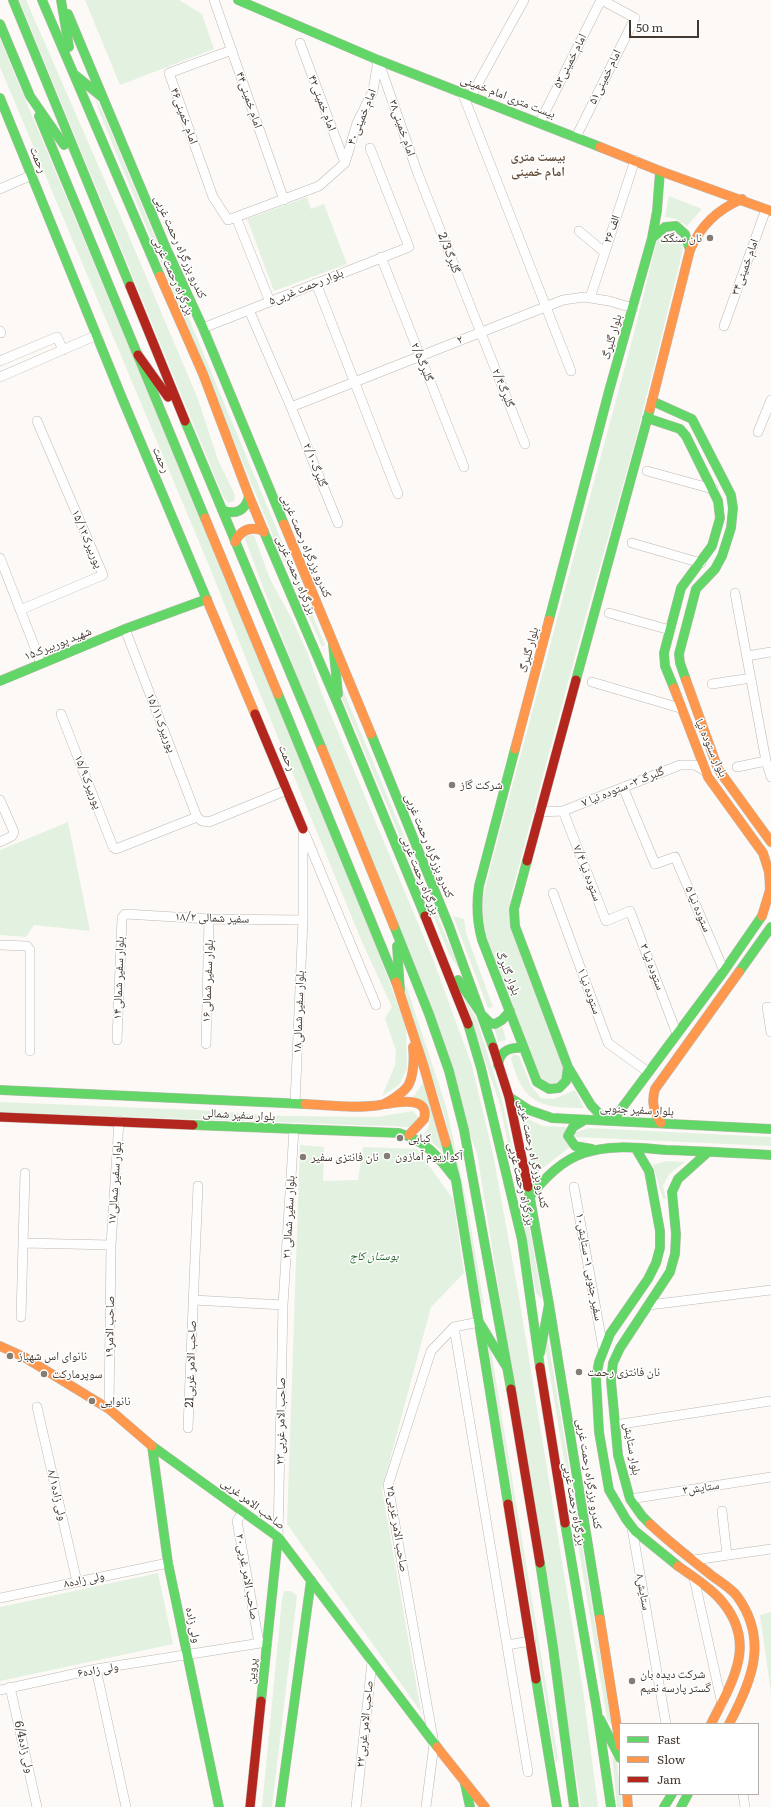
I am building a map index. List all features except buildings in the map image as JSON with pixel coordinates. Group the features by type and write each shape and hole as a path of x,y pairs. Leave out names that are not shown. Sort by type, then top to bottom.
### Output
{"main road":[{"path":"13,0 234,542 361,842 429,1014 449,1071 464,1130 508,1368 552,1647 574,1807"},
{"name":"بزرگراه رحمت غربی","path":"42,0 153,261 203,374 249,496 339,707 464,1011 481,1068 522,1240 538,1359 597,1711 611,1807"},
{"path":"61,0 74,75 102,96"},
{"name":"کندرو بزرگراه رحمت غربی","path":"61,0 166,248 202,328 334,644 449,926 482,1015 509,1097 530,1196 549,1304 619,1740"},
{"name":"بیست متری امام خمینی","path":"238,0 378,60 540,122 660,171 742,199 769,210"},
{"path":"0,24 400,990 440,1119 456,1181 557,1807"},
{"path":"30,96 81,169"},
{"name":"رحمت","path":"0,98 303,829"},
{"name":"بلوار گلبرگ","path":"568,1066 567,1080 562,1087 556,1090 544,1088 537,1082 478,928 476,905 479,886 609,391 652,238 657,212 660,171"},
{"name":"بلوار گلبرگ","path":"609,1120 591,1106 568,1066 515,926 514,909 539,812 652,401 690,250 702,225 727,205 742,199"},
{"path":"652,238 660,228 673,225 685,232 689,239 690,250"},
{"path":"138,355 184,419"},
{"name":"بلوار ستوده نیا","path":"652,401 692,419 731,495 733,508 731,528 722,556 715,569 696,589 679,654 680,663 718,769 771,842"},
{"path":"673,426 669,422 668,416 678,413"},
{"name":"بلوار ستوده نیا","path":"609,1120 648,1072 724,971 763,914 770,890 769,872 763,853 708,778 665,666 664,653 681,588 701,563 712,546 720,518 718,501 686,436 680,429 647,418"},
{"path":"222,510 232,514 242,511 249,502 249,496"},
{"path":"234,542 241,532 246,529 258,528 264,531"},
{"name":"شهید پوربیرک۱۵","path":"0,681 125,629 207,599"},
{"path":"334,644 339,707"},
{"path":"661,1123 653,1109 653,1094 655,1089 771,927"},
{"path":"397,932 400,990"},
{"path":"436,946 482,1015 490,1023 495,1024 502,1020 510,1011"},
{"name":"بلوار سفیر شمالی","path":"0,1090 361,1106 381,1105 401,1093 409,1084 414,1061 412,1032"},
{"path":"498,1065 499,1058 502,1053 509,1048 524,1048"},
{"path":"640,1082 644,1090 648,1091 655,1089"},
{"name":"بلوار سفیر جنوبی","path":"509,1097 521,1107 543,1117 571,1120 609,1120 771,1129"},
{"path":"381,1105 411,1101 418,1104 423,1109 425,1115 423,1122 409,1135"},
{"name":"بلوار سفیر شمالی","path":"0,1117 399,1133 409,1135 426,1143 456,1181"},
{"path":"586,1120 572,1127 568,1132 568,1136 575,1146 593,1149 636,1149 771,1155"},
{"path":"530,1196 555,1168 580,1154 593,1149"},
{"path":"636,1149 649,1171 660,1231 660,1248 656,1263 648,1279 610,1334 603,1348 596,1378 596,1402 609,1487 617,1505 632,1528 723,1602 736,1622 740,1635 740,1649 736,1673 712,1723"},
{"name":"بلوار ستایش","path":"708,1152 678,1179 672,1192 672,1206 676,1234 675,1254 670,1272 620,1348 613,1363 610,1381 618,1455 630,1499 642,1516 663,1536 736,1595 744,1607 754,1636 755,1661 753,1672 741,1702 730,1723"},
{"path":"656,1207 660,1203 666,1202 672,1206"},
{"path":"538,1359 549,1304"},
{"path":"479,1322 508,1368"},
{"name":"صاحب الامر غربی","path":"0,1346 24,1357 109,1409 152,1446 278,1537 434,1744 485,1807"},
{"name":"ولی زاده","path":"152,1446 168,1562 219,1807"},
{"path":"609,1487 626,1483"},
{"name":"پروین","path":"250,1807 263,1643 278,1537"},
{"path":"280,1807 311,1580"},
{"path":"597,1711 619,1756"},
{"path":"464,1780 470,1807"},
{"path":"627,1795 628,1807"},
{"path":"668,1806 672,1795"},
{"path":"681,1807 687,1795"}],"street":[{"name":"۴۴امام خمینی","path":"214,0 284,200"},
{"path":"524,0 467,94 504,200 571,371"},
{"name":"امام خمینی۵۳","path":"540,122 601,0 635,18"},
{"name":"امام خمینی۵۱","path":"576,137 635,18"},
{"name":"امام خمینی۴۲","path":"300,43 345,163"},
{"name":"امام خمینی۴۶","path":"232,50 169,73 213,198 232,219"},
{"name":"امام خمینی۴۰","path":"345,163 357,123 373,91 378,60"},
{"name":"امام خمینی۳۸","path":"378,60 418,174"},
{"name":"بلوار رحمت غربی۵","path":"202,328 409,247 370,148"},
{"name":"۳۶ الف","path":"590,298 635,160"},
{"path":"270,302 232,219 319,186 345,163"},
{"name":"2/3گلبرگ","path":"418,174 480,332"},
{"path":"0,189 32,175"},
{"name":"امام خمینی۳۴","path":"724,326 769,210"},
{"path":"579,231 604,252"},
{"name":"گلبرگ۲/۵","path":"381,257 464,467"},
{"path":"316,283 398,494"},
{"name":"۲","path":"292,407 563,300 584,297 609,301 633,308"},
{"name":"گلبرگ۲/۱۰","path":"249,310 292,407 338,523"},
{"name":"گلبرگ۲/۴","path":"480,332 525,444"},
{"path":"0,377 97,335"},
{"path":"0,361 57,337 63,350"},
{"path":"758,432 771,400"},
{"name":"پوربیرک۱۵/۱۲","path":"20,610 103,575 37,421"},
{"path":"647,471 713,489"},
{"path":"632,543 701,563"},
{"path":"0,558 41,663"},
{"path":"735,593 766,761 771,777"},
{"path":"610,613 670,630"},
{"name":"پوربیرک۱۵/۱۱","path":"125,629 197,817"},
{"path":"747,656 771,652"},
{"path":"712,684 751,678"},
{"path":"592,682 680,708"},
{"name":"پوربیرک۱۵/۹","path":"61,714 113,847 116,849 197,817"},
{"path":"737,767 766,761"},
{"name":"گلبرگ ۳- ستوده نیا ۷","path":"539,812 563,811 680,765 695,765 706,771"},
{"name":"ستوده نیا ۵","path":"623,787 655,864 675,857 724,971"},
{"path":"197,817 202,821 209,822 287,790"},
{"path":"0,800 14,832 12,836 0,842"},
{"name":"ستوده نیا ۷/۴","path":"563,811 606,921 619,916"},
{"path":"303,829 376,1005"},
{"name":"بلوار سفیر شمالی۱۸","path":"295,1103 303,920 303,829"},
{"name":"ستوده نیا ۱","path":"553,894 608,1043 648,1072"},
{"name":"ستوده نیا ۳","path":"619,916 630,911 677,1034"},
{"name":"سفیر شمالی ۱۸/۲","path":"123,916 125,914 209,919 303,920"},
{"name":"بلوار سفیر شمالی۱۴","path":"117,1040 123,916"},
{"name":"بلوار سفیر شمالی۱۶","path":"206,1044 209,919"},
{"path":"0,945 27,946 29,948 30,1051"},
{"path":"769,1007 771,1032"},
{"name":"بلوار سفیر شمالی۱۷","path":"111,1245 119,1121"},
{"name":"بلوار سفیر شمالی۲۱","path":"283,1305 294,1129"},
{"path":"21,1317 25,1173"},
{"name":"21صاحب الامر غربی","path":"188,1428 198,1186"},
{"name":"سفیر جنوبی ۱- ستایش۱۰","path":"574,1187 603,1348"},
{"path":"24,1242 111,1245"},
{"name":"صاحب الامر۱۹","path":"109,1409 111,1245"},
{"path":"649,1305 771,1290"},
{"path":"194,1300 283,1305"},
{"name":"صاحب الامر غربی۲۳","path":"278,1537 283,1305"},
{"path":"479,1322 454,1327 528,1772"},
{"name":"صاحب الامر غربی۲۵","path":"426,1807 434,1744 388,1485 431,1351 454,1327"},
{"path":"615,1424 712,1411 771,1401"},
{"name":"ولی زاده۸/۱","path":"37,1407 77,1582"},
{"name":"ستایش۳","path":"630,1499 771,1477"},
{"name":"صاحب الامر غربی۲۰","path":"243,1511 237,1521 263,1643"},
{"path":"722,1511 727,1555"},
{"name":"ستایش۸","path":"632,1528 666,1723"},
{"path":"694,1560 771,1549"},
{"name":"ولی زاده۸","path":"0,1598 168,1562"},
{"path":"694,1578 722,1704"},
{"path":"507,1645 531,1641"},
{"name":"ولی زاده۶","path":"0,1690 96,1670 263,1643"},
{"name":"صاحب الامر غربی٢٢","path":"356,1807 372,1662"},
{"path":"96,1670 126,1807"},
{"name":"6/4ولی زاده","path":"10,1687 37,1807"},
{"path":"744,1795 745,1807"}],"green space":[{"path":"19,0 26,0 123,222 198,399 218,460 235,495 234,501 228,503 223,496"},
{"path":"85,0 179,0 202,14 214,49 120,85"},
{"path":"0,39 351,878 406,1027 407,1069 399,1085 382,1096 395,1065 396,1051 385,1018 392,1007 362,942 210,568 0,67"},
{"path":"95,97 105,117 325,645 322,647 273,536 99,111"},
{"path":"669,196 702,209 687,226 675,219 665,217"},
{"path":"307,197 311,209 324,204 347,264 274,291 247,219"},
{"path":"670,234 679,238 684,245 637,435 584,623 511,895 510,914 564,1067 561,1080 554,1084 549,1084 542,1081 486,939 481,906 634,333 657,240"},
{"path":"254,535 270,579 292,619 308,654 322,694 433,959 472,1066 493,1154 519,1297 583,1690 598,1807 581,1807 477,1153 244,536"},
{"path":"340,683 460,970 450,956 342,698"},
{"path":"68,822 90,931 34,925 26,937 0,935 0,850"},
{"path":"453,916 464,919 466,933 493,1007 488,1008"},
{"path":"406,985 446,1106 467,1204 484,1305 480,1302 464,1204 444,1114 404,991"},
{"path":"463,995 477,1020 502,1100 530,1231 542,1299 536,1293 520,1202 500,1105"},
{"path":"502,1025 506,1040 498,1042 494,1027"},
{"path":"513,1054 519,1056 531,1086 541,1098 554,1099 575,1090 584,1108 555,1107 536,1100 528,1094 516,1074 511,1059"},
{"path":"425,1080 443,1152 423,1135 428,1128 430,1119 413,1097"},
{"path":"0,1102 196,1110 284,1116 377,1117 413,1111 418,1117 418,1122 413,1127 405,1127 0,1112"},
{"path":"521,1116 543,1126 566,1127 571,1146 534,1175"},
{"path":"589,1128 771,1137 771,1146 575,1137 574,1133"},
{"name":"بوستان کاج","path":"300,1145 324,1147 323,1181 358,1180 363,1147 417,1149 453,1199 464,1273 431,1307 382,1489 421,1712 287,1524"},
{"path":"666,1161 685,1162 669,1174 663,1186 666,1199 663,1199 653,1165"},
{"path":"547,1334 612,1726 607,1719 545,1345"},
{"path":"487,1341 491,1350 558,1758 556,1763"},
{"path":"158,1573 173,1644 0,1681 0,1607"},
{"path":"284,1591 291,1591 297,1596 272,1807 262,1807 282,1599"},
{"path":"771,1612 771,1693 760,1615"},
{"path":"612,1756 617,1762 619,1795 621,1795 622,1807 617,1807"}],"traffic: fast":[{"path":"13,0 130,286"},
{"path":"42,0 160,276"},
{"path":"61,0 69,47"},
{"path":"238,0 378,60 600,147"},
{"path":"68,14 166,248 203,328 284,524"},
{"path":"0,24 30,96 64,145"},
{"path":"75,75 102,97"},
{"path":"0,98 122,398 207,600"},
{"path":"39,116 205,518"},
{"path":"549,620 609,391 652,238 657,211 660,171"},
{"path":"652,238 665,227 676,226 685,234 690,250"},
{"path":"652,401 692,419 731,495 733,508 731,528 722,556 715,569 696,589 679,654 680,663 686,680"},
{"path":"576,680 650,409"},
{"path":"647,418 680,429 686,436 718,501 720,518 712,546 681,588 664,653 665,666 674,688"},
{"path":"185,421 322,749"},
{"path":"222,510 227,512 236,512 240,510 248,501 249,496"},
{"path":"264,532 339,707 425,916"},
{"path":"0,681 125,629 207,599"},
{"path":"333,644 338,694"},
{"path":"278,694 396,982"},
{"path":"371,734 449,926 493,1047"},
{"path":"515,749 479,886 477,907 479,927 482,940 537,1082 549,1089 559,1088 566,1081 568,1067"},
{"path":"527,861 514,909 515,926 568,1067 591,1105 605,1120"},
{"path":"613,1120 724,971 762,916"},
{"path":"394,926 429,1014 449,1071 464,1130 511,1389"},
{"path":"739,972 771,927"},
{"path":"397,946 400,990"},
{"path":"458,980 482,1015"},
{"path":"482,1015 490,1023 495,1024 502,1020 510,1011"},
{"path":"468,1024 481,1068 522,1240 540,1367"},
{"path":"498,1065 501,1056 506,1050 524,1048"},
{"path":"0,1090 305,1104"},
{"path":"509,1097 529,1110 552,1118 771,1129"},
{"path":"583,1121 573,1127 568,1136 575,1146 592,1149"},
{"path":"193,1125 399,1133 423,1144 436,1155 453,1176"},
{"path":"446,1143 456,1181 508,1504"},
{"path":"530,1196 554,1170 568,1160 584,1153 604,1148 636,1148 771,1155"},
{"path":"636,1149 649,1171 660,1231 660,1248 656,1263 648,1279 610,1334 599,1362 596,1378 599,1432 609,1490 626,1519 635,1531 678,1566"},
{"path":"650,1524 642,1516 630,1499 618,1455 611,1381 613,1363 620,1348 670,1272 675,1254 676,1234 672,1192 678,1179 708,1152"},
{"path":"528,1187 549,1304 600,1619"},
{"path":"540,1353 549,1304"},
{"path":"479,1322 506,1366"},
{"path":"152,1446 278,1537 437,1747"},
{"path":"152,1446 168,1563 219,1807"},
{"path":"565,1523 597,1711 611,1807"},
{"path":"261,1701 278,1537"},
{"path":"540,1563 553,1647 574,1807"},
{"path":"280,1807 311,1580"},
{"path":"536,1679 557,1807"},
{"path":"600,1719 619,1756"},
{"path":"465,1784 470,1807"},
{"path":"664,1807 671,1795"},
{"path":"681,1807 687,1795"}],"traffic: slow":[{"path":"600,147 660,171 771,211"},
{"path":"650,409 690,250 699,233 717,213 742,199"},
{"path":"160,276 203,374 264,532"},
{"path":"205,518 278,694"},
{"path":"284,524 371,734"},
{"path":"235,542 243,531 251,529 264,531"},
{"path":"207,600 255,714"},
{"path":"515,749 549,620"},
{"path":"686,680 718,769 771,842"},
{"path":"674,688 708,777 763,853 769,872 770,890 762,916"},
{"path":"322,749 394,926"},
{"path":"661,1123 654,1107 653,1098 655,1089 739,972"},
{"path":"396,982 423,1064 446,1143"},
{"path":"305,1104 362,1107 380,1105 387,1102 396,1097 407,1087 411,1080 413,1070 413,1047"},
{"path":"386,1104 412,1102 422,1107 425,1112 424,1119 409,1135"},
{"path":"0,1346 24,1357 109,1409 152,1446"},
{"path":"650,1524 711,1575 732,1590 747,1612 755,1644 754,1660 744,1692 730,1723"},
{"path":"678,1566 705,1585 719,1598 731,1614 738,1630 740,1646 734,1676 712,1723"},
{"path":"600,1619 619,1740"},
{"path":"437,1747 485,1807"},
{"path":"627,1795 628,1807"}],"traffic: jam":[{"path":"130,286 185,421"},
{"path":"138,355 168,397"},
{"path":"527,861 576,680"},
{"path":"255,714 303,829"},
{"path":"425,916 468,1024"},
{"path":"493,1047 509,1097 528,1187"},
{"path":"0,1117 193,1125"},
{"path":"540,1367 565,1523"},
{"path":"511,1389 540,1563"},
{"path":"508,1504 536,1679"},
{"path":"250,1807 261,1701"}],"place":[{"name":"نان سنگک","path":"710,238"},
{"name":"شرکت گاز","path":"452,785"},
{"name":"کبابی","path":"400,1138"},
{"name":"آکواریوم آمازون","path":"387,1156"},
{"name":"نان فانتزی سفیر","path":"303,1157"},
{"name":"نانوای اس شهباز","path":"10,1356"},
{"name":"نان فانتزی رحمت","path":"579,1372"},
{"name":"سوپرمارکت","path":"44,1374"},
{"name":"نانوایی","path":"92,1401"},
{"name":"شرکت دیده بان گستر پارسه نعیم","path":"632,1681"}],"district":[{"name":"بیست متری امام خمینی","path":"538,164"}]}
